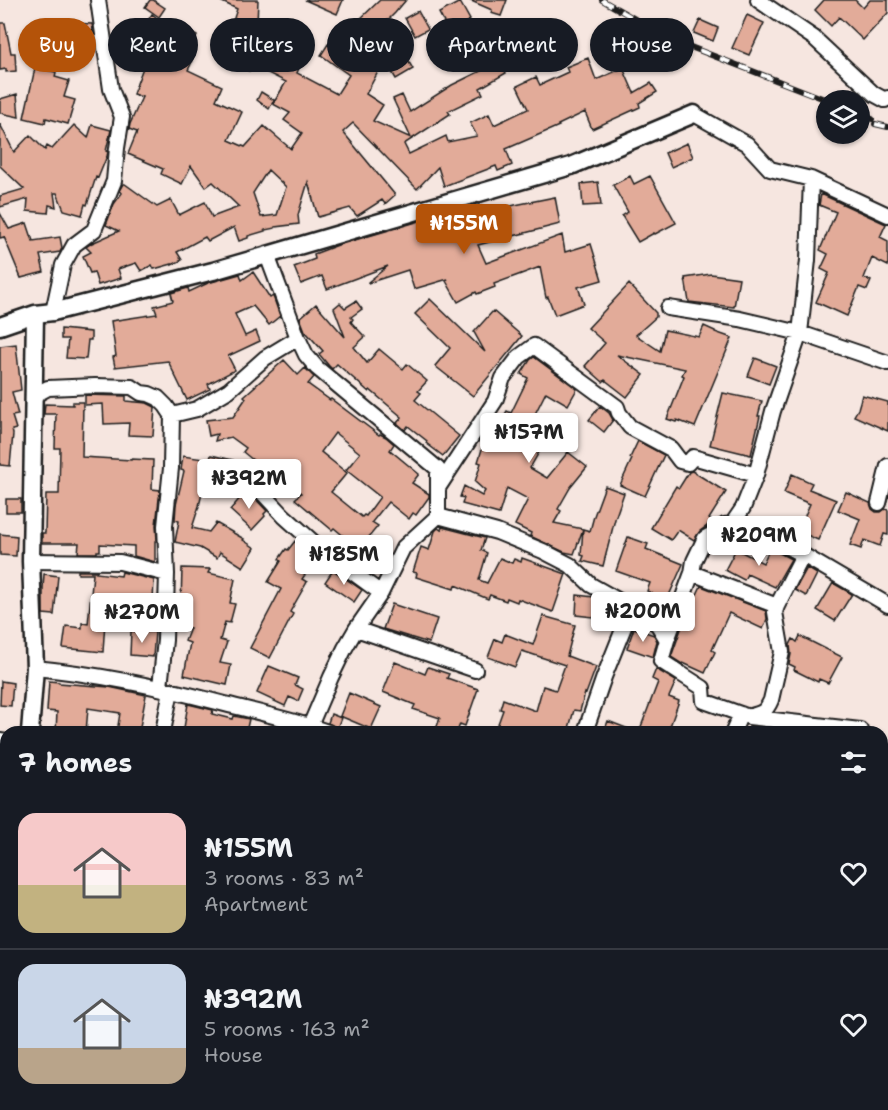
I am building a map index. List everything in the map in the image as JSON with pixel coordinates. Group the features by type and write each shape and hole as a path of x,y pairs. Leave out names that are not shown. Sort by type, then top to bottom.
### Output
{"street":[{"path":"53,312 63,265 74,245 94,230 114,181 122,117 111,89 98,0"},
{"path":"758,0 814,38 874,94 885,100 888,98"},
{"path":"0,326 35,314 53,312 213,271 571,166 694,114 747,144 770,169 811,179 888,215"},
{"path":"811,179 808,261 800,333 773,411 756,475 737,520 705,538 694,561 692,573 661,661 703,688 704,701 745,715 829,726"},
{"path":"35,668 71,671 165,689 288,726 310,726 331,677 356,629 381,593 403,548 438,516 438,469 317,368 306,355 297,338 267,255"},
{"path":"668,308 740,319 800,333 888,363"},
{"path":"30,726 35,668 31,561 35,314"},
{"path":"172,415 197,409 229,390 265,358 297,338"},
{"path":"438,488 495,401 503,378 519,357 534,346 617,407 630,428 671,449 680,461 688,463 693,457 756,475"},
{"path":"33,396 48,388 132,387 141,393 158,398 172,415 171,468 165,526 167,574 163,726"},
{"path":"879,502 888,466"},
{"path":"245,474 284,516 322,550 381,593"},
{"path":"438,516 497,532 570,565 591,585 632,607 658,625 667,640"},
{"path":"737,520 803,555 888,605"},
{"path":"737,726 745,715 762,713 771,700 782,652 775,612 803,555"},
{"path":"31,561 120,562 167,574"},
{"path":"692,573 777,606"},
{"path":"587,726 632,607"},
{"path":"658,625 674,620"},
{"path":"356,629 475,670"}],"building":[{"path":"150,0 165,8 159,17 145,7"},
{"path":"218,0 258,0 257,18 234,18 237,9"},
{"path":"305,0 343,0 337,14"},
{"path":"380,0 406,0 390,18 361,18"},
{"path":"469,0 507,0 501,16"},
{"path":"824,0 855,0 863,8 870,0 888,0 888,13 863,40 839,17 831,26 815,10"},
{"path":"460,2 469,18 442,18 439,13"},
{"path":"418,11 426,25 426,30 415,36 414,18 405,18"},
{"path":"747,15 764,23 749,55 732,48"},
{"path":"700,20 718,28 713,41 694,33"},
{"path":"0,23 5,23 11,53 15,53 16,71 0,70"},
{"path":"327,46 327,59 321,55"},
{"path":"588,58 590,72 593,72 596,80 614,72 625,72 634,93 651,83 657,92 639,103 640,107 592,129 585,112 506,149 512,165 498,171 496,166 444,186 438,167 417,189 353,123 343,132 395,195 385,204 382,200 357,216 350,208 318,217 308,182 298,215 299,224 275,227 239,241 234,227 208,241 205,237 177,252 182,260 172,265 154,269 152,265 141,271 136,263 118,269 121,278 98,285 94,272 90,273 83,256 91,252 86,247 119,231 106,225 114,204 122,193 119,191 123,184 157,207 171,200 179,215 205,202 212,217 239,207 213,182 206,187 191,166 182,184 161,174 163,169 128,154 137,132 129,129 142,97 133,94 141,72 192,72 222,86 216,100 242,112 229,140 245,147 264,126 291,149 302,133 284,120 290,113 273,104 286,82 266,72 297,72 337,94 349,75 345,72 378,72 366,94 383,105 373,121 411,138 393,99 402,95 410,112 452,85 479,72 505,72 480,88 483,94 448,111 450,114 404,144 409,154 446,136 448,142 477,136 470,123 489,114 494,125 528,109 517,86 536,77 540,85 568,72 578,72 578,62","holes":["268,170 286,187 277,215 261,217 253,193"]},
{"path":"34,72 56,72 55,77 69,81 64,97 75,100 68,124 46,118 45,123 24,118"},
{"path":"392,72 408,72 396,79"},
{"path":"261,92 274,100 269,109 257,100"},
{"path":"17,94 19,117 0,113 0,99"},
{"path":"0,124 14,152 30,135 45,150 47,146 52,149 74,125 88,138 92,125 111,130 107,156 98,178 96,177 82,215 64,210 57,193 54,193 56,207 49,205 48,213 27,211 28,199 0,207 0,196 24,189 0,166"},
{"path":"687,143 693,157 671,167 665,153"},
{"path":"630,176 634,184 650,176 676,223 638,242 622,216 628,212 613,185"},
{"path":"598,182 601,205 583,206 581,184"},
{"path":"821,194 886,224 880,237 888,241 888,266 872,258 864,278 871,281 867,290 859,287 847,316 816,302 829,273 821,269 828,254 820,250 836,212 819,205"},
{"path":"555,197 560,224 478,245 486,263 562,235 565,252 591,244 602,280 578,287 584,304 555,315 548,297 546,298 540,267 494,284 495,287 477,294 476,292 458,302 446,281 448,279 414,289 408,270 368,283 388,266 327,289 322,276 301,284 294,267 315,259 314,254 338,245 437,216 437,219 460,214 459,211 479,205 481,214"},
{"path":"0,213 9,229 27,223 33,241 60,237 62,248 60,252 40,255 44,272 21,278 4,237 0,238"},
{"path":"253,272 270,298 273,296 280,316 269,325 253,306 235,314 245,336 256,331 260,341 228,356 235,370 208,384 210,389 187,400 168,361 115,367 113,357 116,356 111,321 157,314 154,306 173,301 171,293 188,288 189,292 208,283 240,274 242,280"},
{"path":"711,274 739,278 734,307 689,302 685,278"},
{"path":"629,284 656,313 656,317 636,335 660,351 665,330 699,337 704,326 732,338 695,427 667,419 685,369 617,355 644,375 627,397 605,380 603,382 585,366 605,343 588,328"},
{"path":"430,299 485,352 474,332 493,311 522,336 473,396 435,366 450,348 415,314"},
{"path":"356,301 362,309 351,317 353,319 351,322 365,337 354,347 367,363 379,349 403,369 407,364 427,381 418,391 421,393 415,400 459,436 443,456 408,426 405,430 397,423 402,417 337,364 332,369 319,354 323,351 305,331 300,318 316,304 345,337 334,308 340,303 345,308"},
{"path":"61,329 91,332 86,359 66,358 68,339 61,339"},
{"path":"16,344 21,390 12,392 18,415 12,416 16,429 12,430 10,466 0,465 0,346"},
{"path":"534,357 577,389 568,405 546,392 530,424 541,430 534,442 542,447 530,468 547,478 568,452 587,467 570,488 558,509 561,511 554,523 583,529 574,554 564,552 530,536 531,533 515,525 528,499 507,488 499,514 462,504 464,498 460,497 464,486 482,496 485,491 475,482 483,446 507,411 511,413 528,378 521,374"},
{"path":"755,358 776,366 769,384 748,376"},
{"path":"284,360 298,375 305,368 314,377 308,384 394,444 390,450 419,474 412,483 429,494 429,497 416,515 413,513 409,519 388,502 372,522 378,526 359,549 295,499 301,493 262,463 260,466 243,452 246,448 231,437 215,441 217,434 209,436 206,420 233,417 246,398 244,396","holes":["335,433 360,453 346,470 380,497 366,516 362,517 331,492 347,473 321,452"]},
{"path":"723,393 762,401 751,455 710,445"},
{"path":"85,395 126,396 126,401 147,403 155,407 153,436 128,435 129,423 104,424 103,404 85,405"},
{"path":"862,395 888,402 888,431 854,416"},
{"path":"73,402 83,402 82,457 153,460 152,489 160,490 155,562 134,556 134,546 100,544 100,551 97,553 78,553 79,543 42,543 42,533 45,533 46,494 59,494 60,448 55,448 56,414 44,414 45,404 73,405"},
{"path":"600,406 609,413 613,420 604,432 589,420"},
{"path":"638,441 664,455 645,496 620,485"},
{"path":"211,455 233,460 228,478 207,473 192,528 209,532 216,523 244,539 255,548 243,567 220,552 217,558 200,548 175,542 179,521 175,520 176,505 184,471 181,470 183,456 210,460"},
{"path":"692,471 726,492 707,526 694,540 678,530 671,540 651,528 676,486 679,488"},
{"path":"792,474 812,483 809,489 836,500 818,540 798,531 810,504 784,493"},
{"path":"605,486 624,493 603,566 582,561 584,556 581,555 583,529 590,531"},
{"path":"247,490 267,511 252,530 230,510"},
{"path":"846,492 870,503 876,512 888,510 888,535 884,534 880,546 864,540 861,549 850,545 860,519 838,510"},
{"path":"6,499 21,499 21,512 6,512"},
{"path":"442,527 485,538 481,550 487,553 479,580 487,583 500,558 512,563 514,559 521,562 522,558 566,574 553,612 518,599 517,602 507,598 506,601 490,595 488,599 455,585 454,589 416,577 417,573 413,572 421,547 429,550 435,531 438,528 441,530"},
{"path":"0,534 17,536 16,556 0,555"},
{"path":"628,537 648,544 646,549 683,564 667,600 647,591 650,583 616,571"},
{"path":"295,541 317,558 302,579 307,582 290,612 293,614 270,658 250,648 281,589 268,582 281,561 279,559"},
{"path":"770,548 791,559 775,587 747,574 744,580 725,570 736,549 763,563"},
{"path":"182,568 210,569 208,573 235,579 230,603 235,604 230,623 225,622 220,640 227,642 220,663 231,665 227,685 184,675 190,643 185,641 190,628 182,626 188,605 181,605"},
{"path":"807,568 817,574 806,596 795,590"},
{"path":"333,570 362,590 354,602 325,582"},
{"path":"78,571 97,571 96,573 121,576 122,572 154,580 153,600 117,598 114,622 105,621 103,652 63,648 66,626 82,628 82,623 88,624 93,574 78,574"},
{"path":"44,574 58,576 54,615 43,614"},
{"path":"833,583 852,594 835,621 817,610"},
{"path":"701,586 766,611 767,619 763,629 729,613 712,650 715,652 705,673 671,657 690,604 692,605"},
{"path":"577,595 594,597 612,607 611,619 576,615"},
{"path":"392,604 437,619 429,643 383,629"},
{"path":"543,616 575,625 567,656 596,667 580,711 574,710 570,726 497,726 503,710 500,709 503,699 536,711 543,686 556,690 565,665 522,651 515,667 488,657 495,639 502,642 505,634 533,645"},
{"path":"634,628 654,635 657,641 653,657 627,648"},
{"path":"131,631 155,632 153,657 130,655"},
{"path":"800,636 842,657 828,683 819,679 818,682 794,670 795,667 789,664 790,645 793,639 797,642"},
{"path":"395,662 425,674 428,667 449,674 447,678 478,689 465,726 460,724 459,726 437,726 440,718 413,709 415,705 383,692"},
{"path":"269,666 298,678 295,685 303,689 298,701 289,697 285,706 257,693"},
{"path":"656,669 676,681 669,697 679,701 670,726 641,726 658,682 652,679"},
{"path":"1,681 13,683 11,706 0,705"},
{"path":"49,681 109,687 146,695 140,726 118,726 120,713 88,708 86,726 56,726 57,712 47,711"},
{"path":"349,693 381,707 372,726 364,726 340,716"},
{"path":"188,704 213,710 212,714 233,719 234,716 249,719 247,726 184,726"},
{"path":"331,714 341,718 338,726 328,723"},
{"path":"608,721 621,726 606,726"}],"railway":[{"path":"602,0 670,39 816,96"},
{"path":"875,124 888,127"}]}
